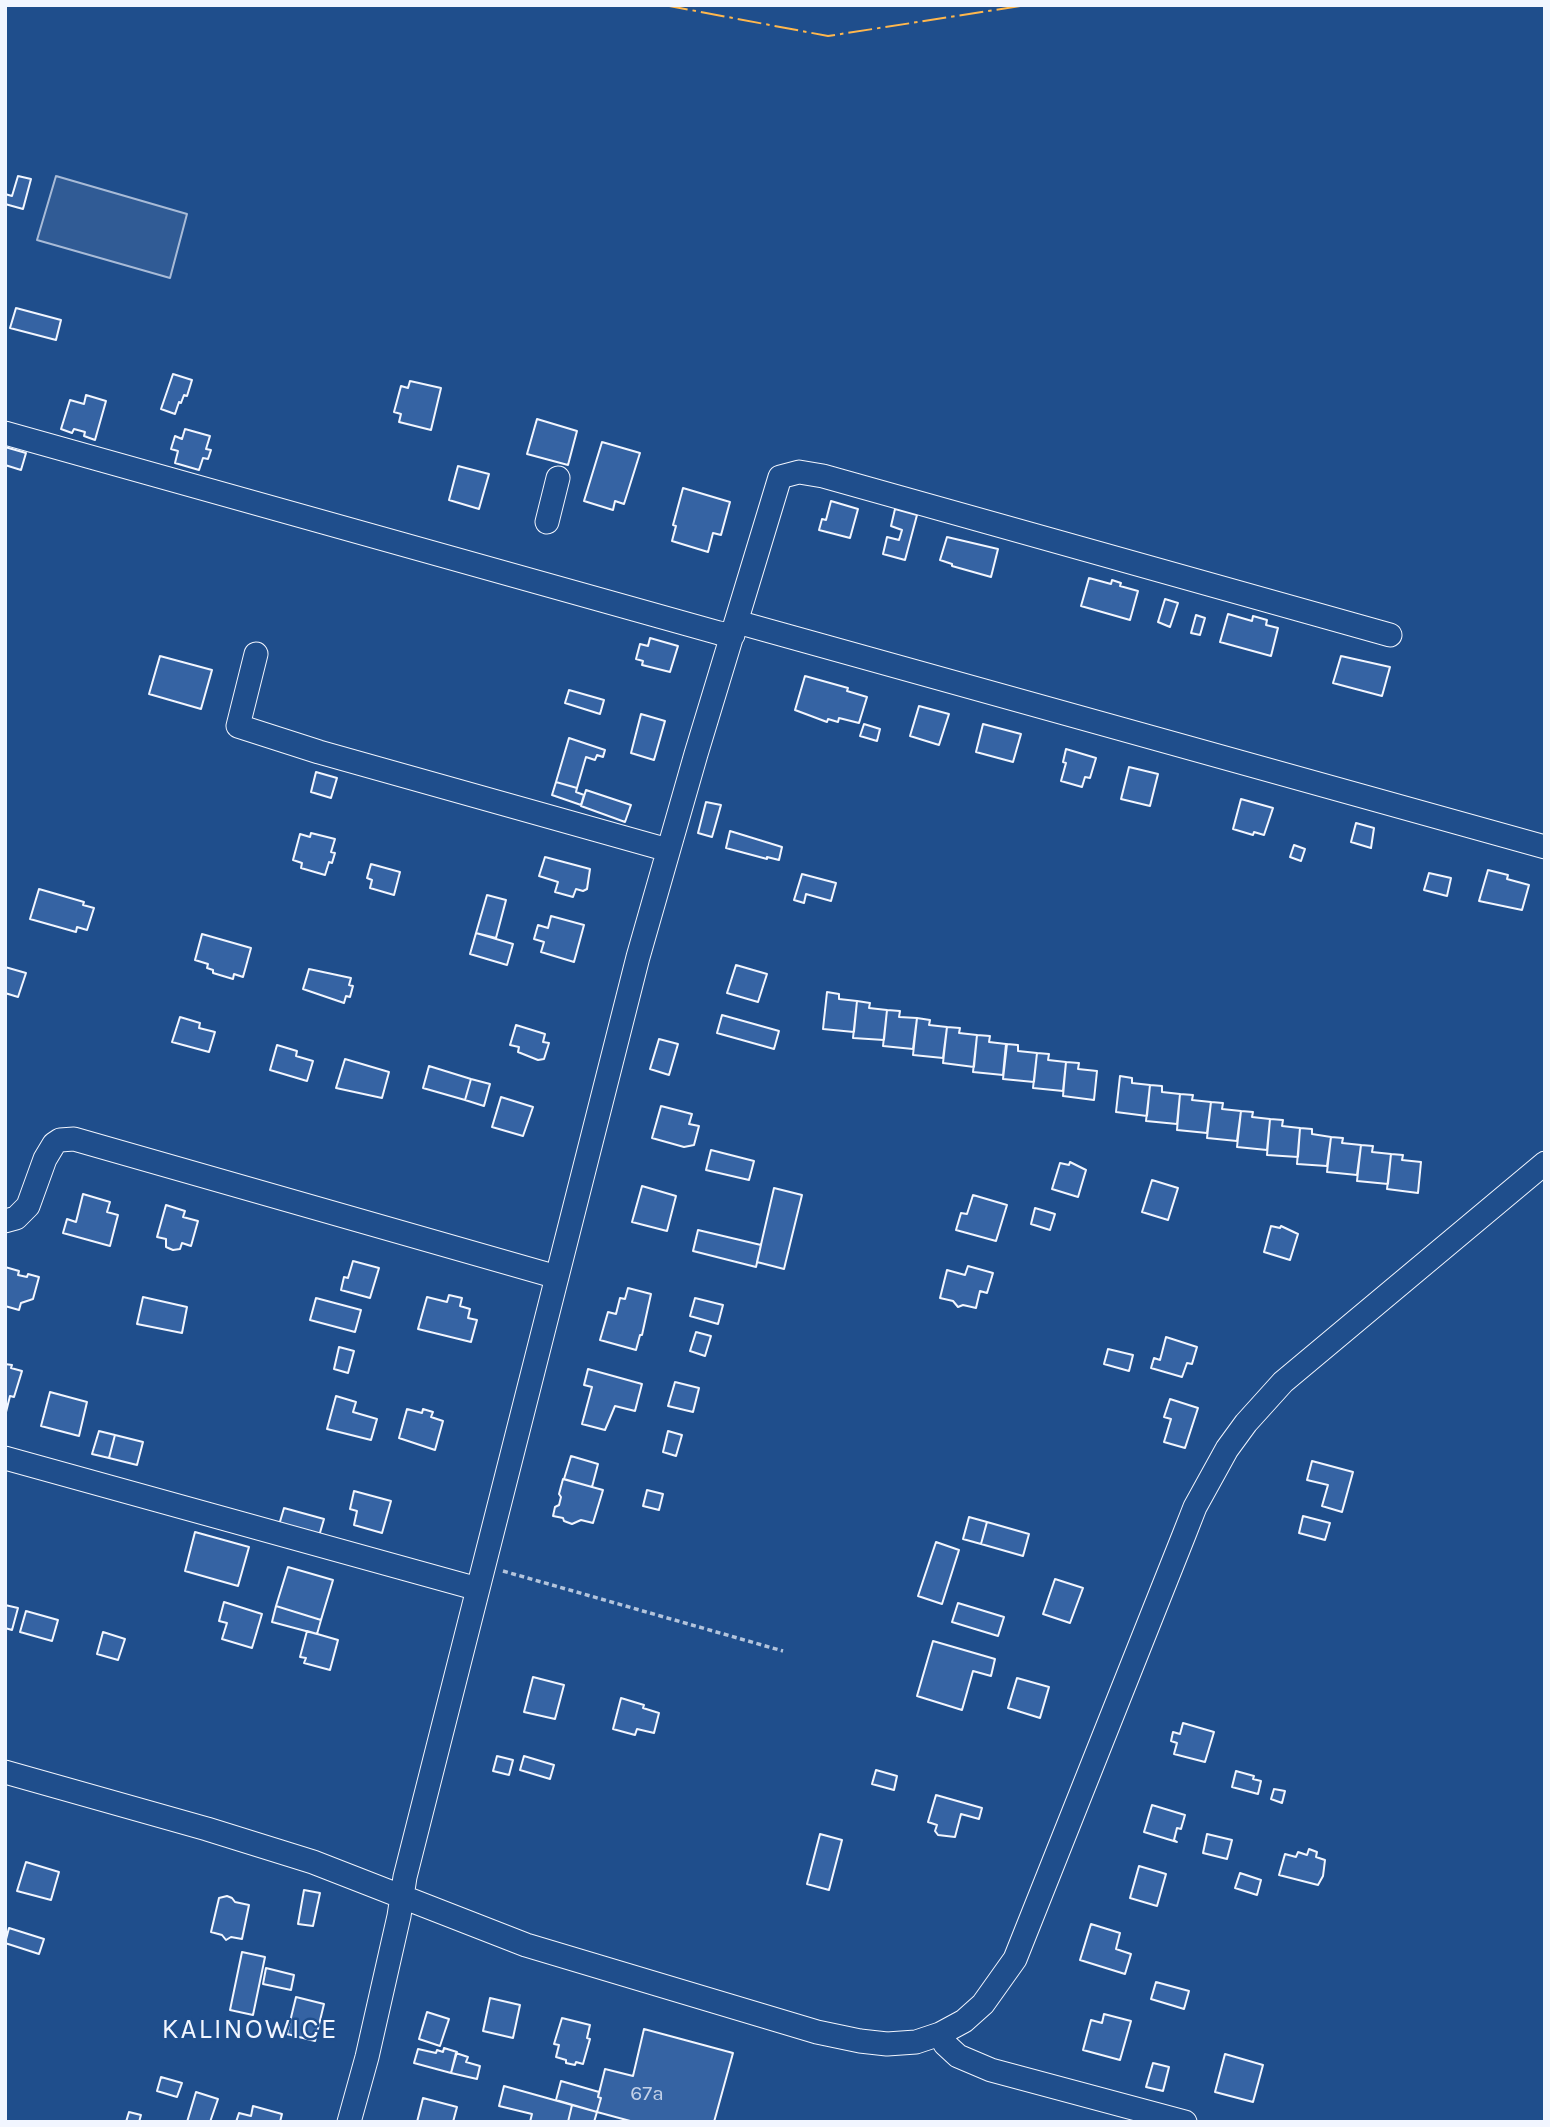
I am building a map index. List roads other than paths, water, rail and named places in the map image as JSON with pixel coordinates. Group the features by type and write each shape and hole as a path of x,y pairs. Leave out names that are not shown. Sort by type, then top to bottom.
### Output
{"street":[{"path":"5,433 719,633 735,628 1545,847"},
{"path":"349,2122 365,2068 399,1916 401,1896 596,1120 668,850 779,477 799,472 841,481 1390,635"},
{"path":"547,522 558,478"},
{"path":"257,654 238,726 319,752 668,850"},
{"path":"5,1221 16,1218 28,1206 45,1159 54,1144 60,1140 74,1139 558,1277"},
{"path":"5,1772 289,1854 338,1870 526,1945 817,2032 887,2044 916,2042 940,2034 964,2021 983,2004 1015,1959 1184,1535 1227,1449 1283,1382 1545,1163"},
{"path":"5,1458 478,1589"},
{"path":"940,2034 945,2044 958,2056 982,2067 1185,2122"}],"district":[{"name":"KALINOWICE","path":"250,2030"}]}
